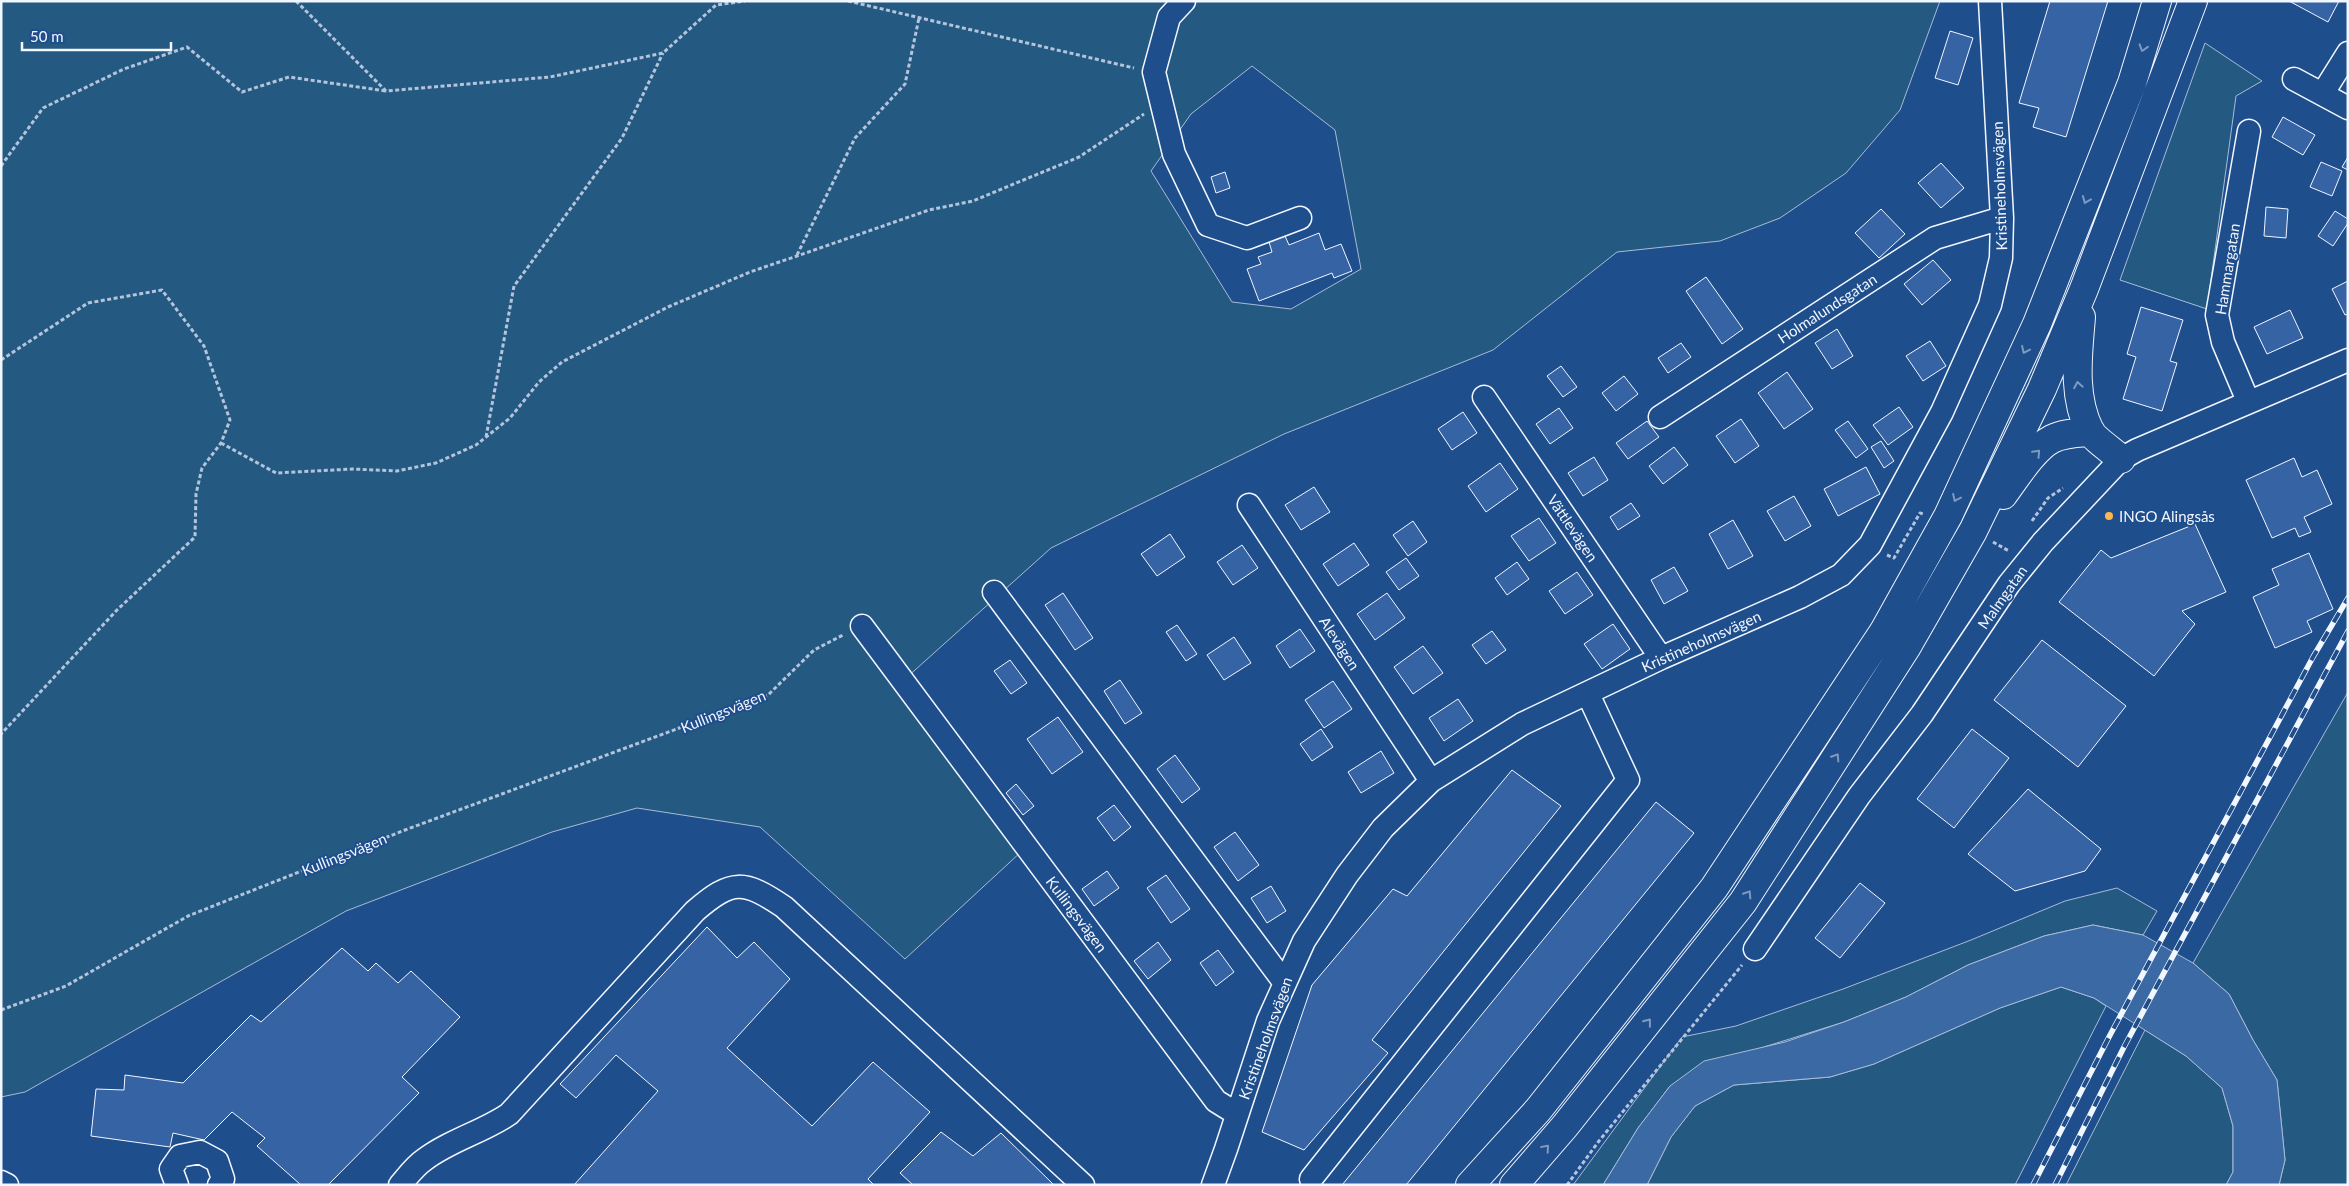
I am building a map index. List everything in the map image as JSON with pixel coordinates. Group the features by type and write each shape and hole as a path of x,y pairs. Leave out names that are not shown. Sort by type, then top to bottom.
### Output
{"highway":[{"path":"1470,1185 1538,1110 1714,888 1884,631 1948,516 2037,324 2132,83 2157,1"},
{"path":"1514,1185 1565,1126 1743,902 1906,648 1973,531 2042,390 2084,289 2193,1"},
{"path":"2084,289 2076,371 2082,404 2090,432 2121,459"},
{"path":"1973,531 2038,451 2050,440 2065,434 2090,432"}],"street":[{"path":"1184,1 1169,17 1154,72 1174,154 1208,225 1247,238 1300,218"},
{"name":"Kristineholmsvägen","path":"1213,1185 1268,1021 1304,941 1347,875 1384,828 1431,781 1522,724 1661,658 1800,597 1841,575 1870,545 1942,412 1990,305 2001,258 2002,218 1990,1"},
{"path":"2323,93 2348,53"},
{"path":"2294,79 2348,108"},
{"name":"Hammargatan","path":"2248,401 2223,342 2217,315 2249,131"},
{"name":"Holmalundsgatan","path":"1660,417 1935,238 2002,218"},
{"name":"Malmgatan","path":"1755,949 1859,796 1922,714 2009,584 2043,542 2121,459 2137,450 2248,401 2348,360"},
{"name":"Vättlevägen","path":"1484,397 1661,658"},
{"name":"Alevägen","path":"1249,505 1431,781"},
{"path":"994,592 1284,982"},
{"name":"Kullingsvägen","path":"862,626 1216,1101 1237,1114"},
{"path":"1311,1179 1628,780 1588,694"},
{"path":"400,1185 424,1160 455,1142 490,1127 509,1114 695,911 717,892 743,886 760,891 784,907 1083,1185"},
{"path":"177,1185 171,1169 180,1156 200,1152 217,1161 223,1179 219,1185"},
{"path":"1,1182 7,1185"}],"path":[{"path":"296,1 386,92"},
{"path":"486,437 514,286 622,138 663,53 716,6 745,1"},
{"path":"848,1 1154,72"},
{"path":"797,256 855,138 905,84 919,18"},
{"path":"1,166 42,108 124,69 187,47 242,92 289,77 386,92 550,77 663,53"},
{"path":"221,443 276,473 353,469 397,471 436,463 476,445 510,418 539,382 562,362 668,307 750,272 929,210 973,201 1079,157 1162,103"},
{"path":"1,360 88,304 162,290 204,346 230,420 221,443 202,468 196,494 194,537 117,610 1,734"},
{"path":"1870,545 1894,558 1920,512 1926,515"},
{"name":"Kullingsvägen","path":"1,1010 66,986 188,916 406,830 768,695 814,650 862,626"},
{"path":"1566,1185 1599,1141 1755,949"}],"shaded area":[{"path":"1,1 1940,1 1900,110 1846,173 1780,218 1720,241 1617,252 1493,350 1284,434 1051,548 905,679 1022,851 905,959 760,827 637,808 552,832 346,911 25,1092 1,1097","holes":["1252,66 1335,130 1361,269 1291,309 1232,302 1151,171 1191,114"]},
{"path":"2205,43 2262,81 2236,96 2207,309 2120,280"},
{"path":"2348,692 2348,1185 2279,1185 2285,1160 2277,1080 2229,994 2193,963"},
{"path":"2117,888 2157,911 2143,935 2093,925 2044,936 1968,965 1906,997 1844,1022 1748,1052 1670,1086 1638,1128 1603,1185 1573,1185 1682,1037 1736,1026 1843,989 1971,940 2065,901"},
{"path":"2093,925 2143,935 2193,963 2229,994 2277,1080 2285,1160 2279,1185 2226,1185 2233,1172 2233,1126 2222,1088 2186,1056 2094,998 2061,987 2000,1008 1874,1064 1830,1077 1734,1085 1695,1106 1671,1137 1647,1185 1603,1185 1638,1128 1670,1086 1704,1061 1785,1042 1844,1022 1906,997 1968,965 2044,936"},
{"path":"2061,987 2094,998 2106,1006 2015,1185 1647,1185 1671,1137 1695,1106 1734,1085 1830,1077 1874,1064 2000,1008"},
{"path":"2145,1030 2186,1056 2222,1088 2233,1126 2233,1172 2226,1185 2066,1185"}],"building":[{"path":"2050,1 2108,1 2066,137 2033,127 2039,108 2019,103"},
{"path":"2289,1 2339,1 2328,22"},
{"path":"1950,31 1973,38 1958,85 1935,78"},
{"path":"2283,117 2315,135 2303,155 2272,137"},
{"path":"2348,157 2348,170 2342,167"},
{"path":"2321,162 2342,171 2332,196 2310,187"},
{"path":"1941,163 1964,188 1941,208 1918,183"},
{"path":"1225,172 1230,188 1216,193 1211,177"},
{"path":"2266,207 2288,209 2286,238 2264,236"},
{"path":"1881,209 1905,234 1879,258 1855,233"},
{"path":"2335,211 2348,219 2348,223 2333,246 2318,236"},
{"path":"1319,233 1325,250 1341,244 1352,271 1334,278 1332,273 1259,301 1247,269 1261,264 1258,257 1272,252 1269,242 1285,236 1289,245"},
{"path":"1933,260 1951,280 1922,305 1904,284"},
{"path":"1706,277 1743,329 1722,344 1686,291"},
{"path":"2348,281 2348,314 2345,315 2332,289"},
{"path":"2141,307 2183,320 2170,361 2177,363 2162,411 2123,399 2136,357 2127,354"},
{"path":"2290,310 2303,338 2267,354 2254,327"},
{"path":"1837,329 1853,356 1832,369 1815,343"},
{"path":"1930,341 1946,366 1923,381 1906,356"},
{"path":"1681,343 1691,357 1668,373 1658,358"},
{"path":"1561,366 1577,387 1563,397 1547,376"},
{"path":"1787,372 1813,409 1784,429 1758,393"},
{"path":"1624,376 1638,394 1616,411 1602,393"},
{"path":"1899,407 1913,427 1888,445 1873,425"},
{"path":"1559,408 1573,428 1550,444 1536,424"},
{"path":"1463,412 1477,433 1452,450 1438,429"},
{"path":"1741,419 1759,446 1735,463 1716,436"},
{"path":"1647,421 1659,437 1628,459 1616,443"},
{"path":"1848,421 1868,449 1856,458 1835,430"},
{"path":"1881,441 1894,461 1884,468 1871,447"},
{"path":"1674,447 1688,465 1663,484 1649,466"},
{"path":"1594,457 1608,480 1583,496 1568,473"},
{"path":"2294,458 2302,477 2317,470 2332,504 2304,517 2311,532 2299,537 2295,528 2272,538 2246,480"},
{"path":"1500,463 1518,489 1486,512 1468,486"},
{"path":"1866,467 1880,494 1838,516 1824,489"},
{"path":"1314,487 1330,512 1301,530 1285,505"},
{"path":"1794,496 1811,526 1785,541 1767,511"},
{"path":"1631,503 1640,516 1618,530 1610,517"},
{"path":"1539,518 1556,543 1529,561 1511,536"},
{"path":"1733,520 1753,556 1728,569 1709,534"},
{"path":"1413,521 1427,542 1408,556 1393,535"},
{"path":"2195,524 2226,592 2182,611 2195,624 2154,676 2059,602 2101,550 2111,558"},
{"path":"1170,534 1185,557 1157,576 1141,554"},
{"path":"1354,543 1369,565 1338,586 1323,564"},
{"path":"1242,545 1258,568 1233,585 1217,562"},
{"path":"2309,553 2333,609 2307,621 2312,632 2275,648 2253,597 2279,585 2272,569"},
{"path":"1406,558 1419,576 1399,590 1386,572"},
{"path":"1517,562 1529,579 1507,595 1495,578"},
{"path":"1674,567 1688,591 1664,604 1651,580"},
{"path":"1577,572 1593,595 1565,614 1549,591"},
{"path":"1063,593 1093,638 1075,650 1045,605"},
{"path":"1387,593 1405,618 1375,640 1357,614"},
{"path":"1613,624 1630,649 1602,669 1584,644"},
{"path":"1177,625 1197,654 1186,661 1166,632"},
{"path":"1300,629 1315,651 1290,668 1276,646"},
{"path":"1492,631 1506,650 1486,664 1472,645"},
{"path":"1234,637 1251,663 1224,680 1207,655"},
{"path":"2042,640 2126,706 2078,767 1994,700"},
{"path":"1423,646 1443,673 1413,694 1394,667"},
{"path":"1010,660 1027,683 1011,694 994,671"},
{"path":"1120,680 1142,713 1125,724 1104,691"},
{"path":"1333,681 1352,709 1324,728 1305,700"},
{"path":"1458,699 1473,721 1444,741 1429,718"},
{"path":"1058,717 1083,752 1052,774 1027,739"},
{"path":"1321,729 1333,747 1312,761 1300,744"},
{"path":"1972,729 2009,758 1954,828 1917,799"},
{"path":"1381,751 1394,773 1361,793 1348,772"},
{"path":"1175,755 1200,789 1182,803 1157,769"},
{"path":"1512,770 1561,806 1372,1040 1388,1053 1304,1150 1262,1132 1312,985 1393,889 1407,896"},
{"path":"1016,784 1034,806 1023,815 1006,793"},
{"path":"2028,789 2101,849 2085,871 2015,891 1968,854"},
{"path":"1656,802 1694,833 1406,1185 1342,1185"},
{"path":"1114,805 1131,827 1114,841 1097,818"},
{"path":"1235,832 1259,865 1238,881 1214,847"},
{"path":"1107,871 1119,888 1094,906 1082,889"},
{"path":"1166,875 1190,909 1171,923 1147,888"},
{"path":"1860,883 1885,903 1840,958 1815,938"},
{"path":"1271,886 1286,911 1267,923 1251,898"},
{"path":"707,927 737,958 754,942 790,979 727,1048 812,1126 873,1062 930,1112 868,1179 874,1185 574,1185 658,1091 616,1055 576,1098 560,1084"},
{"path":"1158,942 1171,960 1148,979 1134,961"},
{"path":"342,948 368,971 376,963 398,983 411,971 460,1017 402,1077 419,1093 328,1185 301,1185 257,1146 265,1138 232,1112 204,1140 173,1133 170,1147 91,1136 96,1089 124,1090 125,1075 183,1083 251,1015 261,1022"},
{"path":"1218,950 1234,972 1216,986 1200,963"},
{"path":"941,1132 973,1156 1001,1133 1054,1185 913,1185 900,1173"}],"railway":[{"path":"2033,1185 2109,1037 2313,657 2348,598"},
{"path":"2055,1185 2124,1047 2348,631"}],"place":[{"name":"INGO Alingsås","path":"2109,516"}]}
